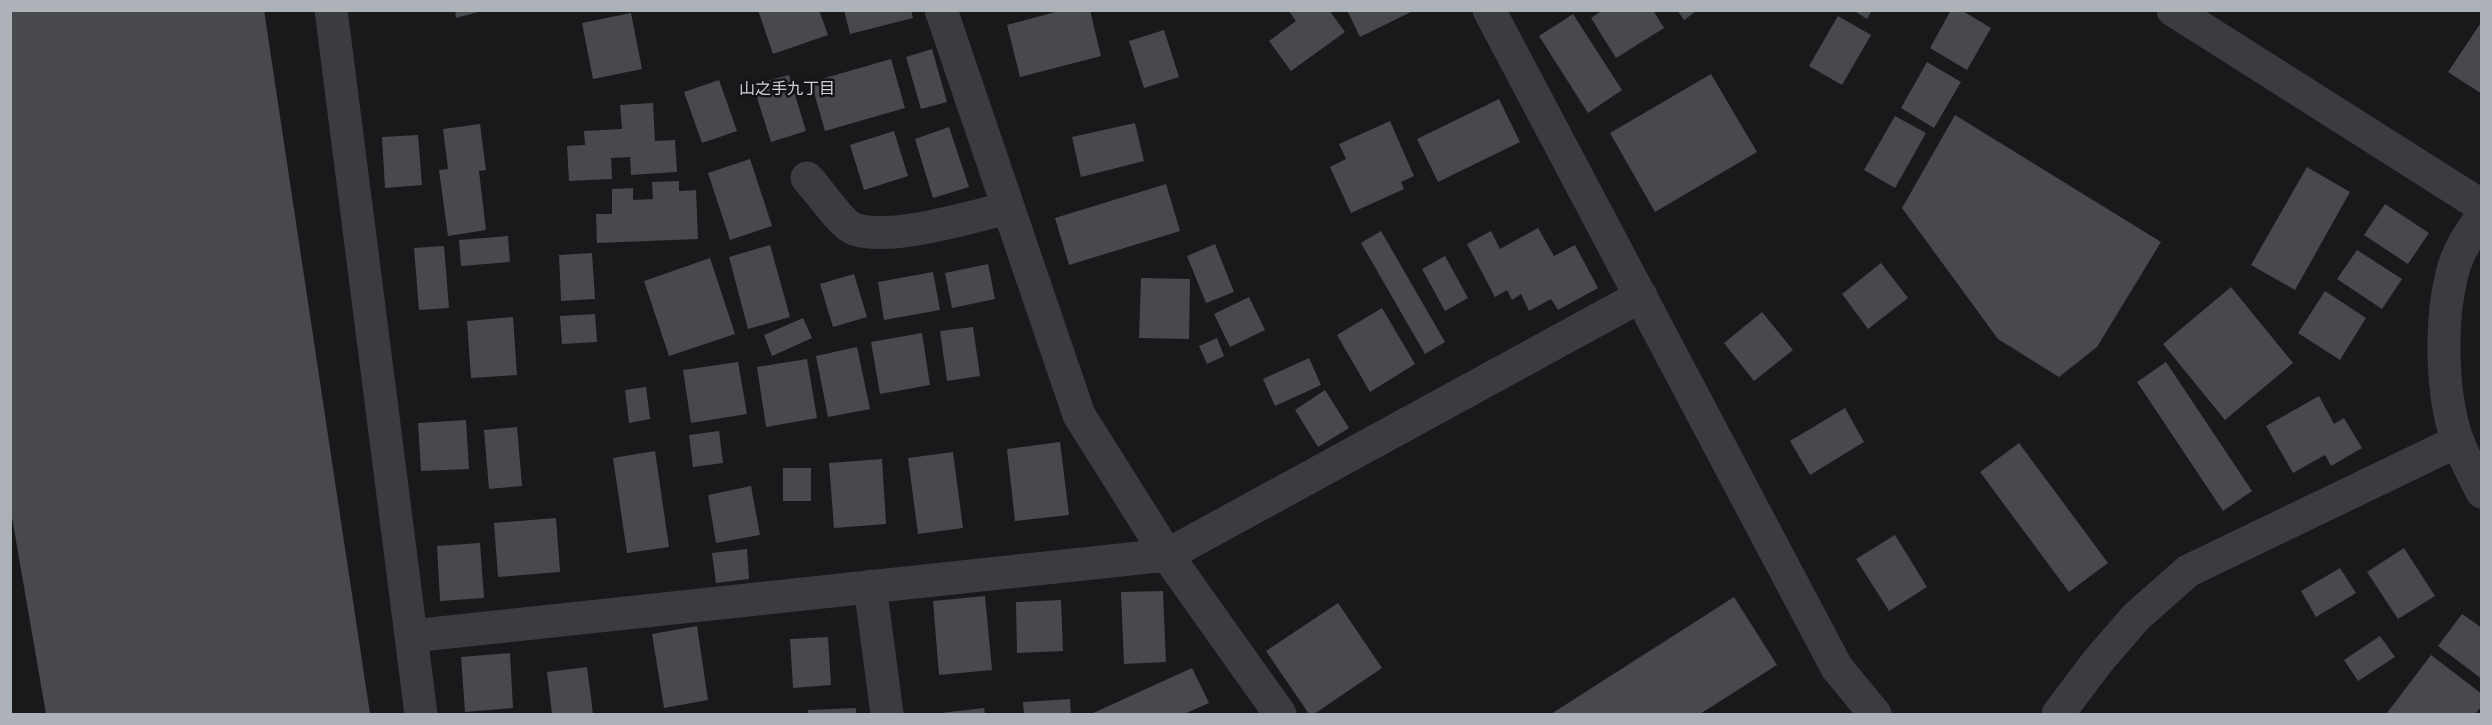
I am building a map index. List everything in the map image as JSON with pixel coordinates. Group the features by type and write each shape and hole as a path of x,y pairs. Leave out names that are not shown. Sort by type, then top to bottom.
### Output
{"street":[{"path":"331,10 421,714"},
{"path":"941,10 1079,415 1167,555 1280,714"},
{"path":"1489,10 1838,668 1875,714"},
{"path":"2173,10 2481,206"},
{"path":"807,178 852,228 877,232 930,226 1008,208"},
{"path":"2481,217 2466,238 2452,273 2445,327 2448,399 2458,441 2481,492"},
{"path":"412,636 1167,555 1641,296"},
{"path":"2058,714 2098,661 2136,617 2188,571 2458,441"},
{"path":"870,586 887,714"}],"building":[{"path":"10,10 264,10 370,714 46,714 10,506"},
{"path":"455,10 482,10 482,11 456,18"},
{"path":"758,10 819,10 828,35 773,54"},
{"path":"844,10 911,10 913,18 850,34"},
{"path":"1063,10 1090,10 1101,56 1020,77 1007,25"},
{"path":"1288,10 1329,10 1345,32 1291,71 1269,41 1296,21"},
{"path":"1347,10 1415,10 1360,37"},
{"path":"1603,10 1653,10 1664,28 1616,58 1591,18"},
{"path":"1677,10 1698,10 1684,20"},
{"path":"1853,10 1872,10 1867,19"},
{"path":"1951,10 1961,10 1991,28 1967,70 1930,48"},
{"path":"631,13 642,69 593,79 582,23"},
{"path":"1573,14 1622,90 1588,113 1539,36"},
{"path":"1838,16 1871,35 1842,85 1809,66"},
{"path":"2482,21 2482,94 2448,72"},
{"path":"1164,30 1179,77 1144,88 1129,41"},
{"path":"932,49 947,102 921,109 906,57"},
{"path":"891,59 905,108 825,131 811,82"},
{"path":"1927,62 1961,82 1934,128 1901,108"},
{"path":"1711,74 1757,152 1655,212 1610,133"},
{"path":"789,75 806,131 771,142 753,85"},
{"path":"719,80 737,131 702,143 684,92"},
{"path":"1499,99 1520,142 1438,182 1417,139"},
{"path":"653,103 655,141 675,140 677,172 631,175 630,157 611,158 612,179 569,181 567,146 585,145 584,131 622,129 620,105"},
{"path":"1955,115 2161,242 2097,347 2059,377 1998,339 1902,208"},
{"path":"1895,116 1926,133 1895,188 1864,170"},
{"path":"1390,121 1414,176 1401,182 1404,189 1351,213 1330,167 1346,159 1339,144"},
{"path":"1135,123 1144,161 1081,177 1072,137"},
{"path":"480,124 486,170 479,171 486,230 448,236 439,170 448,169 443,129"},
{"path":"949,127 969,187 933,198 915,139"},
{"path":"894,131 908,176 864,190 850,145"},
{"path":"418,135 422,185 385,188 382,137"},
{"path":"750,159 772,226 730,240 708,173"},
{"path":"2307,167 2350,192 2295,290 2251,265"},
{"path":"679,181 679,191 696,190 698,239 597,243 596,214 612,214 612,189 633,188 633,200 653,199 652,182"},
{"path":"1166,184 1180,231 1069,265 1055,218"},
{"path":"2385,204 2429,233 2408,264 2364,235"},
{"path":"1538,228 1554,256 1575,245 1598,288 1558,310 1551,299 1529,311 1521,294 1512,300 1507,290 1495,297 1467,244 1491,231 1500,249"},
{"path":"1381,231 1445,342 1425,354 1361,243"},
{"path":"508,236 510,262 461,266 459,240"},
{"path":"1215,244 1234,292 1206,303 1187,256"},
{"path":"770,245 790,317 748,329 729,257"},
{"path":"444,246 449,308 419,310 414,248"},
{"path":"2357,250 2402,279 2382,309 2337,279"},
{"path":"592,253 595,299 561,301 559,255"},
{"path":"1445,256 1468,298 1445,311 1422,269"},
{"path":"710,258 735,334 669,356 644,281"},
{"path":"1881,263 1908,298 1868,329 1842,294"},
{"path":"988,264 995,299 952,308 945,273"},
{"path":"933,272 940,310 884,320 878,282"},
{"path":"854,274 867,317 833,327 820,284"},
{"path":"1141,278 1190,279 1189,339 1139,338"},
{"path":"2231,287 2293,363 2225,420 2163,344"},
{"path":"2325,291 2366,318 2340,360 2298,333"},
{"path":"1249,297 1265,330 1230,347 1214,314"},
{"path":"1382,308 1415,364 1370,392 1337,335"},
{"path":"1762,312 1793,350 1754,381 1724,343"},
{"path":"595,314 597,342 562,344 560,316"},
{"path":"513,317 517,375 471,378 467,321"},
{"path":"803,318 812,338 772,356 764,335"},
{"path":"973,327 980,376 947,381 940,331"},
{"path":"922,333 930,385 880,394 871,342"},
{"path":"1217,338 1224,356 1207,364 1199,346"},
{"path":"857,347 870,409 828,417 816,356"},
{"path":"1309,358 1321,385 1275,406 1263,379"},
{"path":"807,359 817,418 766,427 757,367"},
{"path":"738,362 747,414 691,423 683,370"},
{"path":"2166,362 2252,491 2223,511 2137,382"},
{"path":"646,387 650,419 629,423 625,390"},
{"path":"1325,390 1349,428 1318,447 1295,410"},
{"path":"2319,396 2334,424 2344,418 2362,448 2331,466 2325,455 2293,473 2266,426"},
{"path":"1845,408 1864,442 1810,475 1790,441"},
{"path":"466,420 469,469 421,471 418,423"},
{"path":"517,427 522,486 489,489 484,430"},
{"path":"719,431 723,463 693,467 689,435"},
{"path":"1060,442 1069,515 1015,521 1007,449"},
{"path":"2019,443 2108,563 2069,592 1980,472"},
{"path":"655,451 669,547 627,553 613,458"},
{"path":"953,452 963,528 918,534 908,458"},
{"path":"882,459 886,524 834,528 829,463"},
{"path":"783,468 811,468 811,501 783,501"},
{"path":"751,486 760,535 716,543 708,495"},
{"path":"556,518 560,572 498,577 494,523"},
{"path":"1895,535 1927,587 1889,611 1856,559"},
{"path":"480,543 484,598 440,601 437,546"},
{"path":"2404,548 2435,596 2398,619 2367,572"},
{"path":"747,549 749,579 716,583 712,553"},
{"path":"2340,568 2356,593 2316,617 2301,591"},
{"path":"1163,591 1166,662 1124,664 1121,592"},
{"path":"985,596 992,670 939,675 933,601"},
{"path":"1734,597 1777,665 1700,714 1551,714"},
{"path":"1061,600 1063,651 1017,653 1016,602"},
{"path":"1338,603 1382,668 1314,714 1309,714 1266,651"},
{"path":"2462,614 2482,628 2482,679 2438,646"},
{"path":"697,626 708,700 664,708 652,634"},
{"path":"2380,636 2395,657 2358,681 2344,660"},
{"path":"828,637 831,685 793,688 790,639"},
{"path":"510,653 513,708 465,712 461,657"},
{"path":"2431,655 2482,694 2482,706 2475,714 2387,713"},
{"path":"587,667 593,714 552,714 547,672"},
{"path":"1192,668 1209,703 1184,714 1091,714"},
{"path":"1070,699 1071,714 1024,714 1023,702"},
{"path":"856,708 856,714 808,714 808,710"},
{"path":"984,708 985,714 941,713"}],"district":[{"name":"山之手九丁目","path":"787,90"}]}
